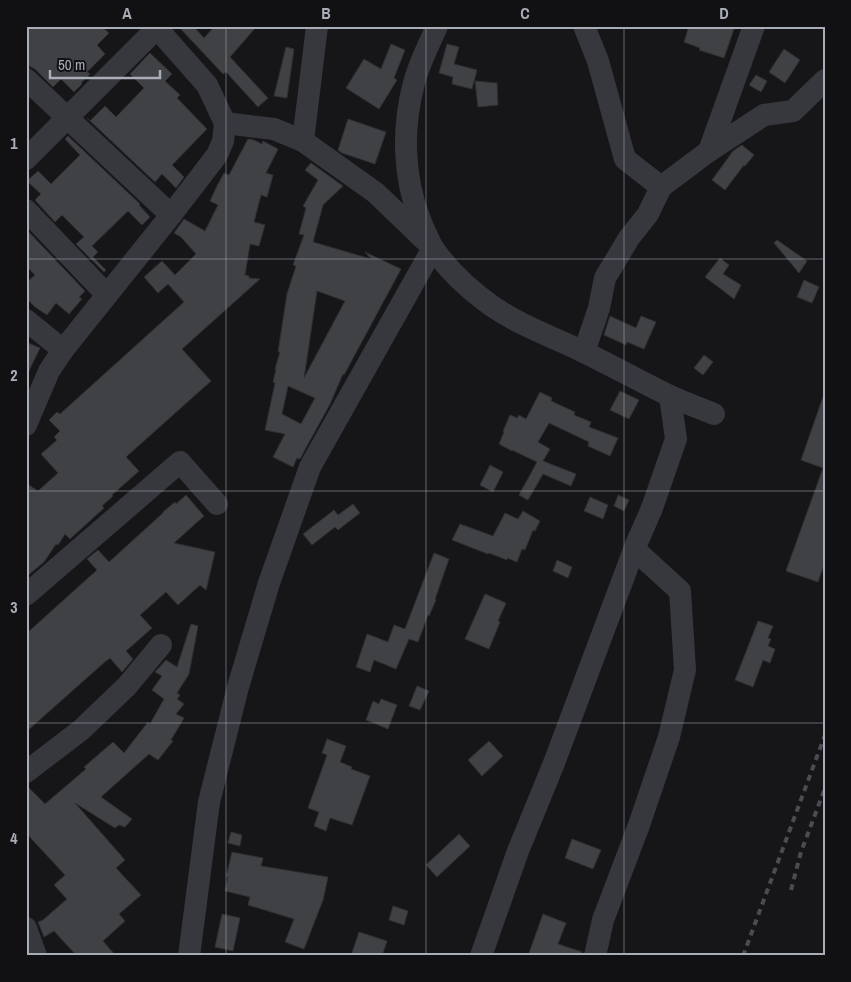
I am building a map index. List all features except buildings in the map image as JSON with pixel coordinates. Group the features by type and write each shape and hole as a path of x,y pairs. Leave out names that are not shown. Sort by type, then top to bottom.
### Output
{"street":[{"path":"303,141 317,26"},
{"path":"433,248 421,223 411,190 407,170 406,125 414,80 436,26"},
{"path":"584,26 598,61 625,160 662,187"},
{"path":"709,151 754,26"},
{"path":"26,159 157,27 207,85 225,124 223,141 217,155 63,350 49,371 26,425"},
{"path":"26,79 171,215"},
{"path":"584,352 605,278 629,238 648,214 662,187 709,151 764,115 792,112 825,80"},
{"path":"225,124 274,129 303,141 376,193 433,248 460,279 492,306 532,329 584,352 670,396 714,414"},
{"path":"26,210 107,295"},
{"path":"188,956 209,802 238,687 269,583 310,467 433,248"},
{"path":"26,320 63,350"},
{"path":"481,956 518,851 652,508 676,439 670,396"},
{"path":"26,595 180,462 217,504"},
{"path":"595,956 603,920 670,737 685,670 680,591 634,550"},
{"path":"26,772 81,730 127,686 161,644"},
{"path":"26,928 36,956"}],"railway":[{"path":"743,956 825,735"},
{"path":"791,890 801,852 825,788"}]}
